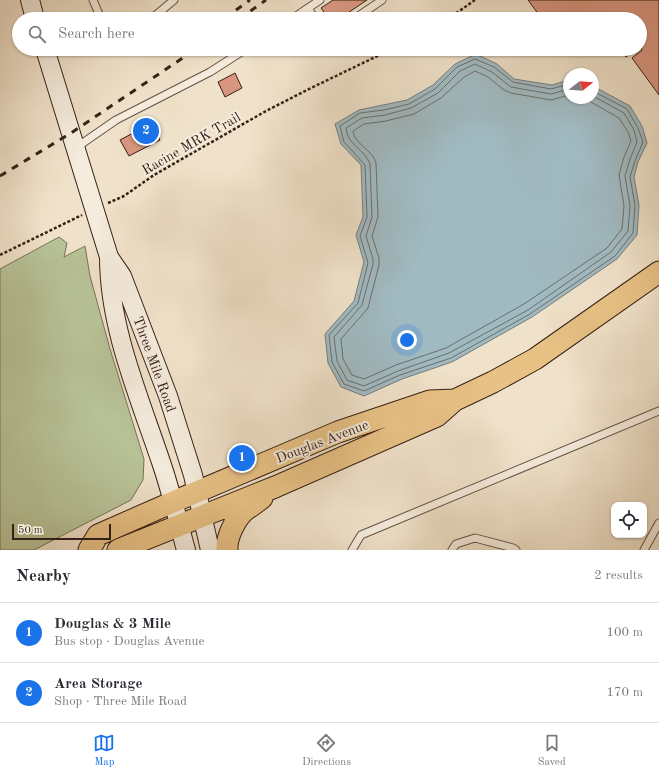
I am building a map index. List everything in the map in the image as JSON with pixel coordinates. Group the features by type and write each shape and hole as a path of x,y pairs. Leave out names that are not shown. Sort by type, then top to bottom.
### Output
{"main road":[{"name":"Douglas Avenue","path":"124,547 275,487 437,416 455,400 493,382 535,359 659,272"},
{"name":"Douglas Avenue","path":"89,550 98,536 173,502 195,483 430,401 455,400"},
{"path":"227,550 226,545 238,519 244,512 275,487"},
{"path":"124,547 159,550"}],"street":[{"path":"30,0 33,12"},
{"name":"Three Mile Road","path":"47,56 109,257 122,276 168,396 195,483 210,550"},
{"name":"Three Mile Road","path":"109,257 109,281 122,348 162,466 186,550"}],"lane":[{"path":"93,0 98,12"},
{"path":"159,12 174,0"},
{"path":"302,12 320,0"},
{"path":"364,12 382,0"},
{"path":"308,8 311,12"},
{"path":"75,148 116,120 210,72 235,56"},
{"path":"352,550 361,536 659,411"},
{"path":"644,550 659,523"},
{"path":"452,550 456,544 475,538 516,550"}],"path":[{"path":"458,12 475,0"},
{"name":"Racine MRK Trail","path":"0,255 124,196 154,175 266,111 378,56"}],"green space":[{"path":"59,237 67,243 64,257 85,246 90,276 110,349 144,459 143,480 131,500 34,550 0,550 0,269"}],"water":[{"path":"472,56 480,56 497,64 514,79 552,85 563,82 563,104 599,104 599,89 630,106 642,126 647,143 638,162 634,177 639,205 637,235 617,259 532,317 452,362 402,379 364,396 341,387 328,363 325,334 354,301 364,262 356,235 363,217 361,165 341,144 335,124 359,110 407,100 433,85 455,64"}],"building":[{"path":"333,0 367,0 349,12 324,12 321,8"},
{"path":"528,0 659,0 659,95 632,58 634,56 647,56 647,12 537,12"},
{"path":"235,73 242,88 225,97 218,82"},
{"path":"152,123 160,140 129,156 120,140"}],"railway":[{"path":"236,10 250,0"},
{"path":"249,12 266,0"},
{"path":"0,176 71,133 186,56"}],"place":[{"name":"Area Storage","path":"146,131"},
{"name":"Douglas & 3 Mile","path":"242,458"}]}
